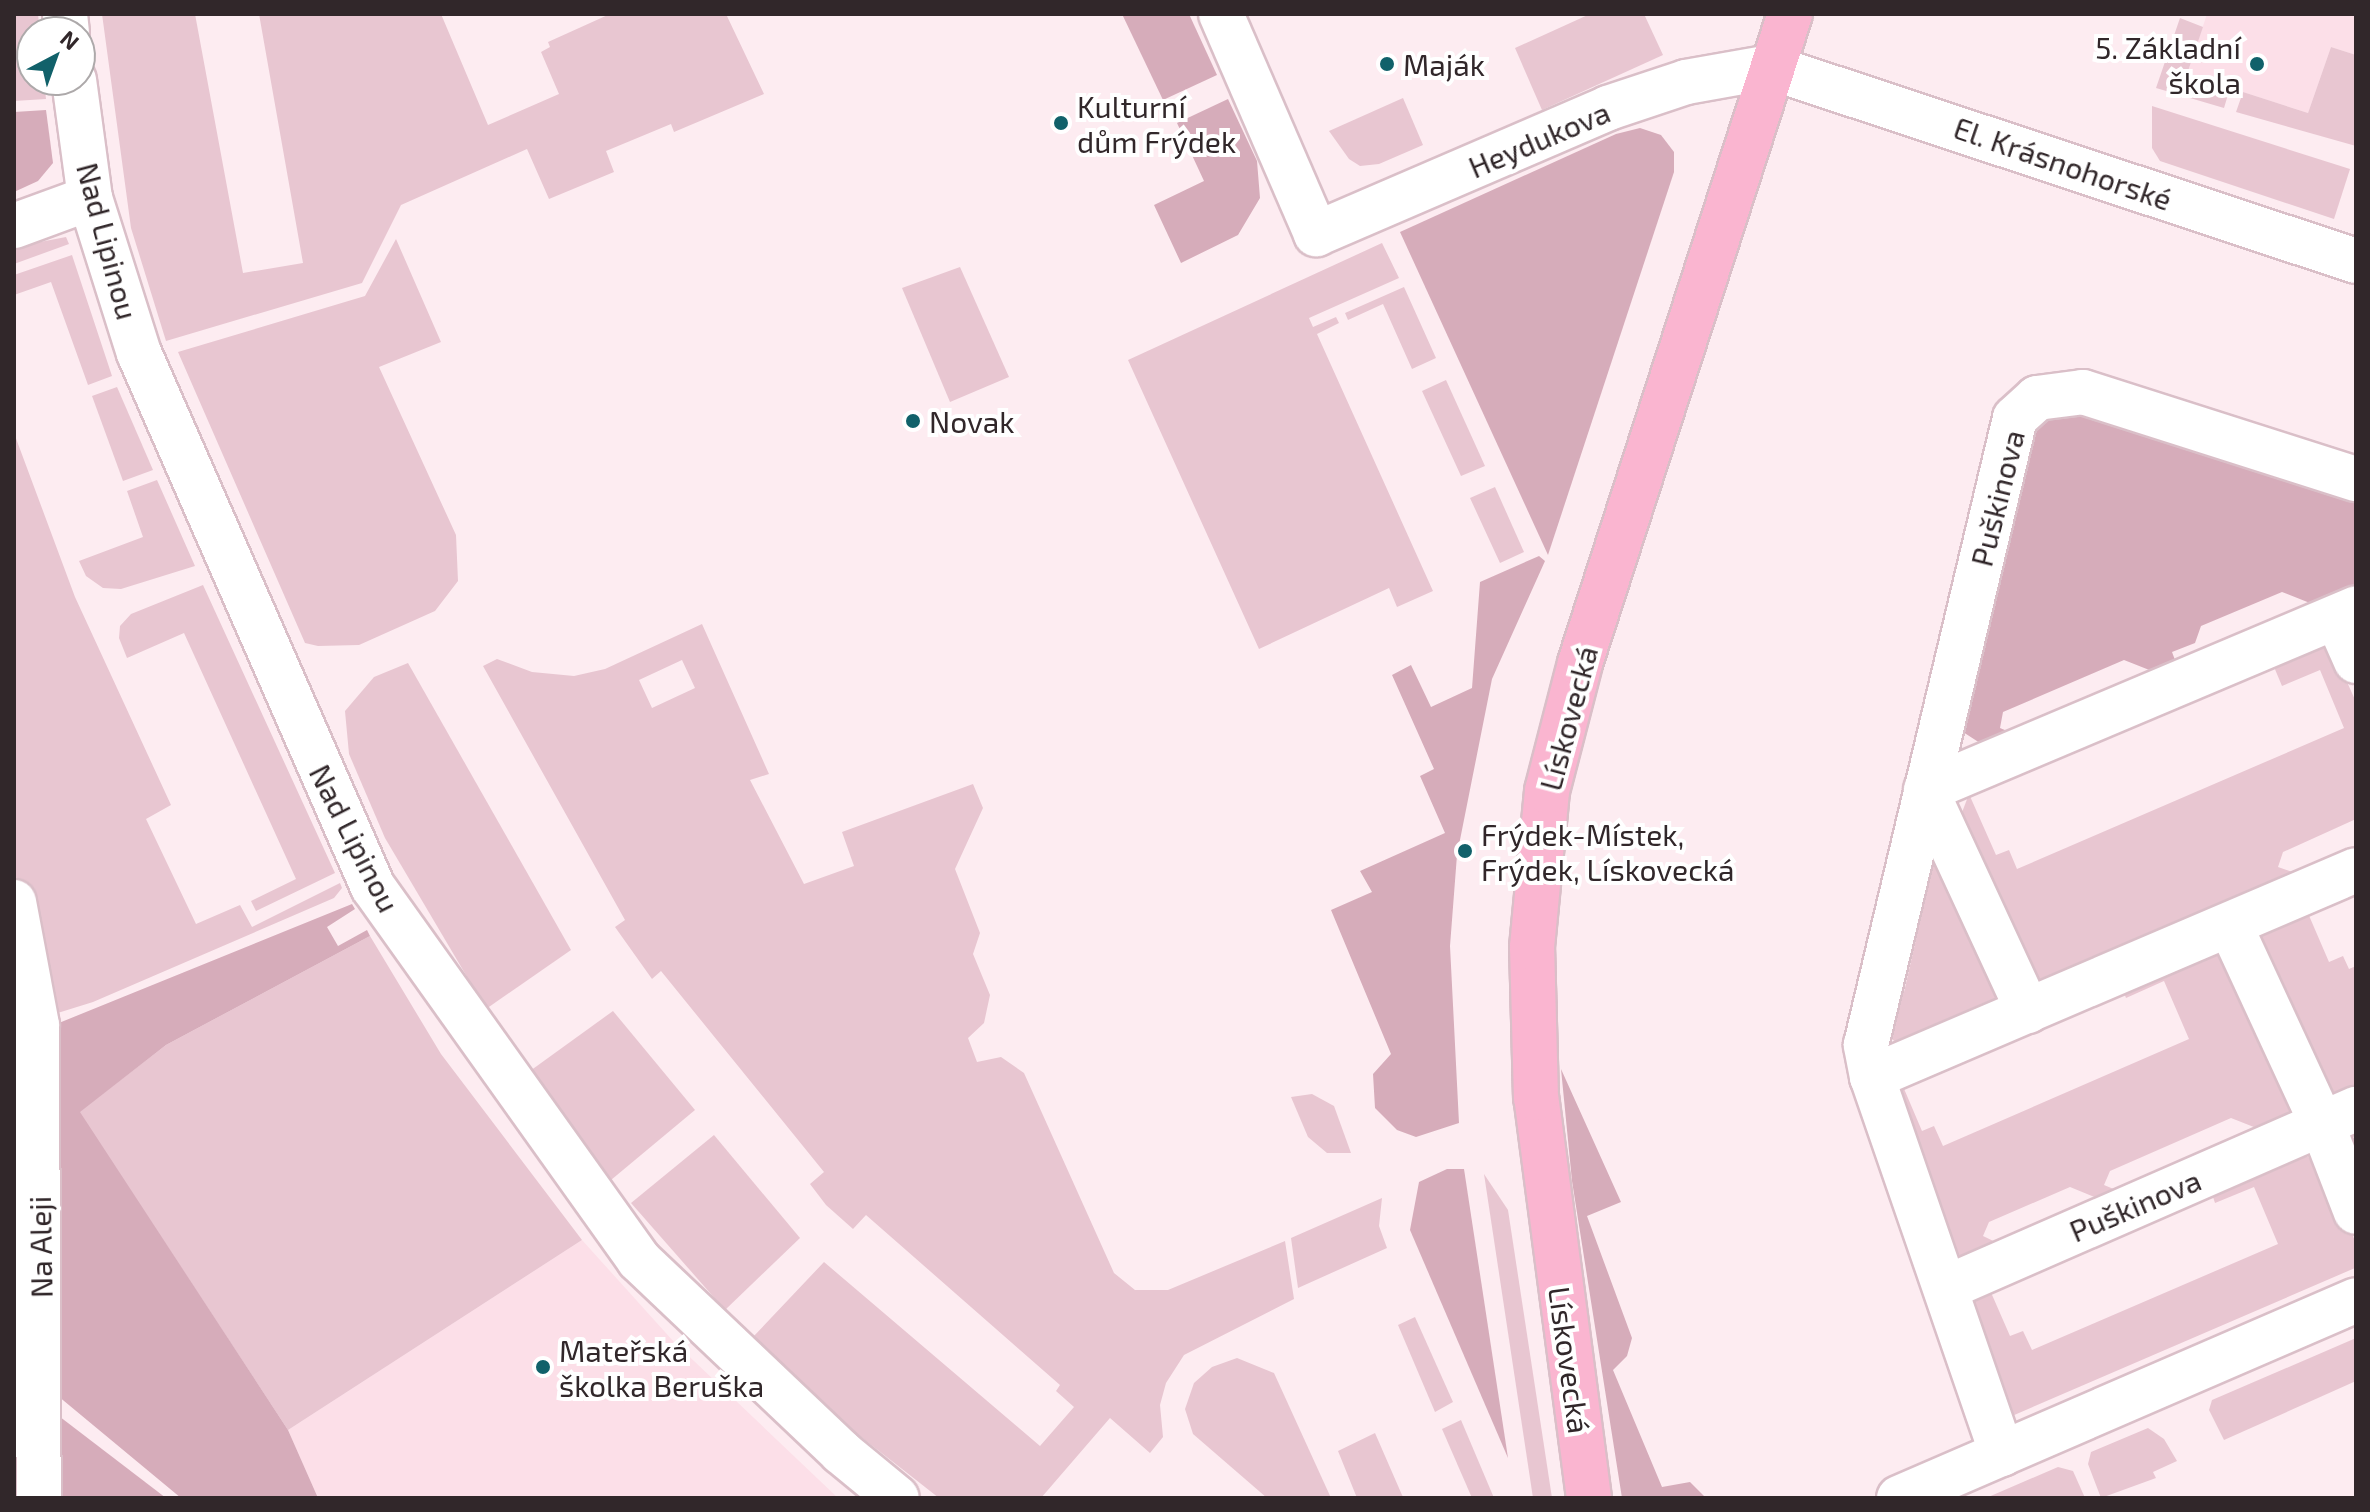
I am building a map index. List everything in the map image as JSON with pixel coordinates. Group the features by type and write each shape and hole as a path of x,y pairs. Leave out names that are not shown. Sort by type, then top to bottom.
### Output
{"main road":[{"name":"Lískovecká","path":"1589,1498 1536,1098 1532,947 1542,833 1557,746 1580,663 1728,215 1770,67 1790,14"}],"street":[{"name":"Heydukova","path":"1221,14 1316,234 1608,108 1686,82 1770,67"},
{"name":"El. Krásnohorské","path":"1770,67 2356,261"},
{"name":"Nad Lipinou","path":"76,96 90,198 139,353 373,887 639,1260 897,1498"},
{"path":"14,226 90,198"},
{"name":"Puškinova","path":"2002,1454 1948,1287 1872,1077 1867,1039 2015,418 2037,398 2083,392 2356,479"},
{"path":"2028,1011 1926,790 2347,613 2356,661"},
{"path":"1872,1077 2356,870"},
{"name":"Na Aleji","path":"14,902 37,1025 39,1498"},
{"path":"2230,925 2339,1117 2356,1212"},
{"name":"Puškinova","path":"1948,1287 2339,1117"},
{"path":"1899,1498 2356,1300"}],"shaded area":[{"path":"14,14 38,14 16,16 16,96 46,96 46,99 14,101"},
{"path":"102,14 195,14 243,273 303,263 259,14 441,14 488,125 559,94 541,52 550,47 548,42 610,14 726,14 764,94 674,132 671,124 606,151 614,172 549,199 527,149 401,205 362,283 166,341 131,228"},
{"path":"1122,14 1189,14 1217,75 1163,100"},
{"path":"1590,14 1644,14 1663,55 1542,110 1515,48"},
{"name":"5. Základní škola","path":"2207,14 2356,14 2356,55 2331,47 2308,113 2187,74"},
{"path":"2180,18 2203,27 2187,74 2230,88 2224,108 2156,88"},
{"path":"2331,47 2356,55 2356,146 2236,112 2243,92 2308,113"},
{"path":"1403,98 1423,145 1379,164 1360,166 1349,159 1329,131"},
{"path":"1228,99 1257,161 1260,198 1238,235 1181,263 1154,205 1204,181 1177,123"},
{"path":"2152,106 2350,169 2334,219 2160,161 2152,148"},
{"path":"46,110 53,163 38,181 14,192 14,112"},
{"path":"1640,128 1661,135 1674,152 1674,172 1548,555 1400,232 1616,134"},
{"path":"66,237 69,244 14,264 14,247"},
{"path":"396,239 441,342 379,367 456,535 458,581 435,611 359,645 318,646 305,643 178,352 365,296"},
{"path":"1382,243 1399,278 1309,318 1313,327 1336,317 1339,323 1317,334 1433,591 1397,607 1389,588 1259,649 1128,360"},
{"path":"72,255 112,376 88,385 51,282 14,295 14,275"},
{"path":"960,267 1009,377 950,402 902,288"},
{"path":"1404,287 1436,358 1412,369 1383,304 1348,320 1345,313"},
{"path":"1446,380 1485,466 1461,476 1422,391"},
{"path":"117,387 153,470 123,481 92,396"},
{"path":"2076,408 2356,492 2356,591 2320,607 2282,592 2201,626 2195,643 2172,652 2178,668 2162,675 2124,660 2003,712 2000,728 2019,736 1980,743 1963,732 2017,452 2039,418"},
{"path":"14,433 75,597 171,805 146,819 196,924 240,905 252,927 340,883 342,888 334,898 93,1002 48,1016 36,944 14,870"},
{"path":"157,480 195,566 121,589 103,588 86,576 79,561 143,537 127,491"},
{"path":"1495,487 1524,552 1500,563 1470,498"},
{"path":"1539,556 1545,561 1492,679 1457,855 1450,946 1459,1123 1416,1137 1397,1130 1375,1108 1373,1074 1391,1054 1331,910 1372,892 1360,871 1445,833 1420,776 1434,769 1392,675 1411,665 1431,707 1472,688 1480,582"},
{"path":"203,585 335,873 256,911 251,901 296,879 184,633 127,658 119,638 120,626 131,614"},
{"path":"702,624 769,774 750,780 804,884 854,866 842,832 973,784 983,808 955,869 980,933 973,954 990,995 984,1023 968,1038 977,1062 1001,1057 1024,1073 1114,1273 1135,1290 1168,1290 1285,1241 1294,1299 1184,1355 1166,1383 1160,1405 1163,1437 1150,1453 1110,1418 1041,1498 939,1498 851,1429 753,1337 824,1262 1040,1446 1074,1407 1056,1391 1060,1385 866,1215 853,1229 826,1205 810,1184 824,1172 661,971 652,979 615,927 625,920 483,666 497,659 532,672 574,676 605,669","holes":["682,660 695,688 652,708 639,680"]},
{"path":"2323,643 2334,653 2356,702 2356,819 2283,852 2278,867 2301,875 2063,982 2038,982 1961,815 1969,794 1996,855 2009,850 2017,869 2344,728 2320,670 2282,686 2269,655"},
{"path":"408,663 571,950 486,1009 385,838 349,754 345,711 374,677"},
{"path":"1933,852 2001,989 1997,1004 1901,1045 1885,1035 1886,1004 1904,992 1923,908 1911,891"},
{"path":"352,904 355,909 327,927 338,946 367,930 370,936 166,1045 80,1112 288,1430 318,1498 181,1498 52,1391 49,1027"},
{"path":"2304,904 2329,962 2343,956 2349,969 2356,966 2356,1099 2329,1096 2260,938"},
{"path":"370,936 441,1054 582,1240 288,1430 79,1112 166,1045"},
{"path":"2217,941 2293,1108 2291,1115 2269,1133 2231,1118 2110,1171 2104,1185 2128,1195 2109,1203 2070,1187 1989,1222 1983,1236 2006,1247 1964,1258 1955,1253 1888,1093 1899,1077 1922,1131 1934,1126 1943,1146 2189,1039 2164,981 2126,998 2120,982"},
{"path":"613,1011 695,1110 611,1180 530,1071"},
{"path":"1561,1069 1621,1202 1587,1216 1632,1338 1627,1356 1613,1370 1662,1487 1690,1482 1706,1498 1622,1498 1572,1181"},
{"path":"1312,1094 1334,1106 1351,1153 1327,1153 1308,1137 1291,1097"},
{"path":"714,1135 800,1238 725,1310 631,1203"},
{"path":"2303,1155 2315,1160 2328,1177 2355,1241 2355,1268 2005,1419 1972,1305 1986,1281 2010,1336 2023,1331 2032,1350 2278,1244 2254,1187 2215,1203 2210,1188"},
{"path":"1447,1169 1464,1169 1508,1458 1410,1230 1419,1182"},
{"path":"1484,1174 1508,1210 1552,1498 1533,1498"},
{"path":"1382,1198 1379,1226 1387,1248 1298,1288 1291,1238"},
{"name":"Mateřská školka Beruška","path":"582,1240 674,1342 838,1498 318,1498 288,1430"},
{"path":"1415,1317 1453,1402 1435,1412 1398,1325"},
{"path":"2356,1338 2356,1381 2224,1440 2209,1410 2212,1400"},
{"path":"1237,1358 1274,1373 1331,1498 1267,1498 1193,1434 1185,1409 1194,1383 1212,1367"},
{"path":"51,1410 166,1498 51,1498"},
{"path":"1461,1420 1494,1498 1472,1498 1442,1429"},
{"path":"2148,1428 2164,1439 2177,1461 2153,1472 2156,1478 2101,1498 2088,1464 2091,1452"},
{"path":"1375,1433 1404,1498 1357,1498 1338,1451"},
{"path":"2058,1467 2073,1471 2085,1498 1986,1498"}],"place":[{"name":"Maják","path":"1387,64"},
{"name":"5. Základní škola","path":"2257,64"},
{"name":"Kulturní dům Frýdek","path":"1061,123"},
{"name":"Novak","path":"913,421"},
{"name":"Frýdek-Místek, Frýdek, Lískovecká","path":"1465,851"},
{"name":"Mateřská školka Beruška","path":"543,1367"}]}
